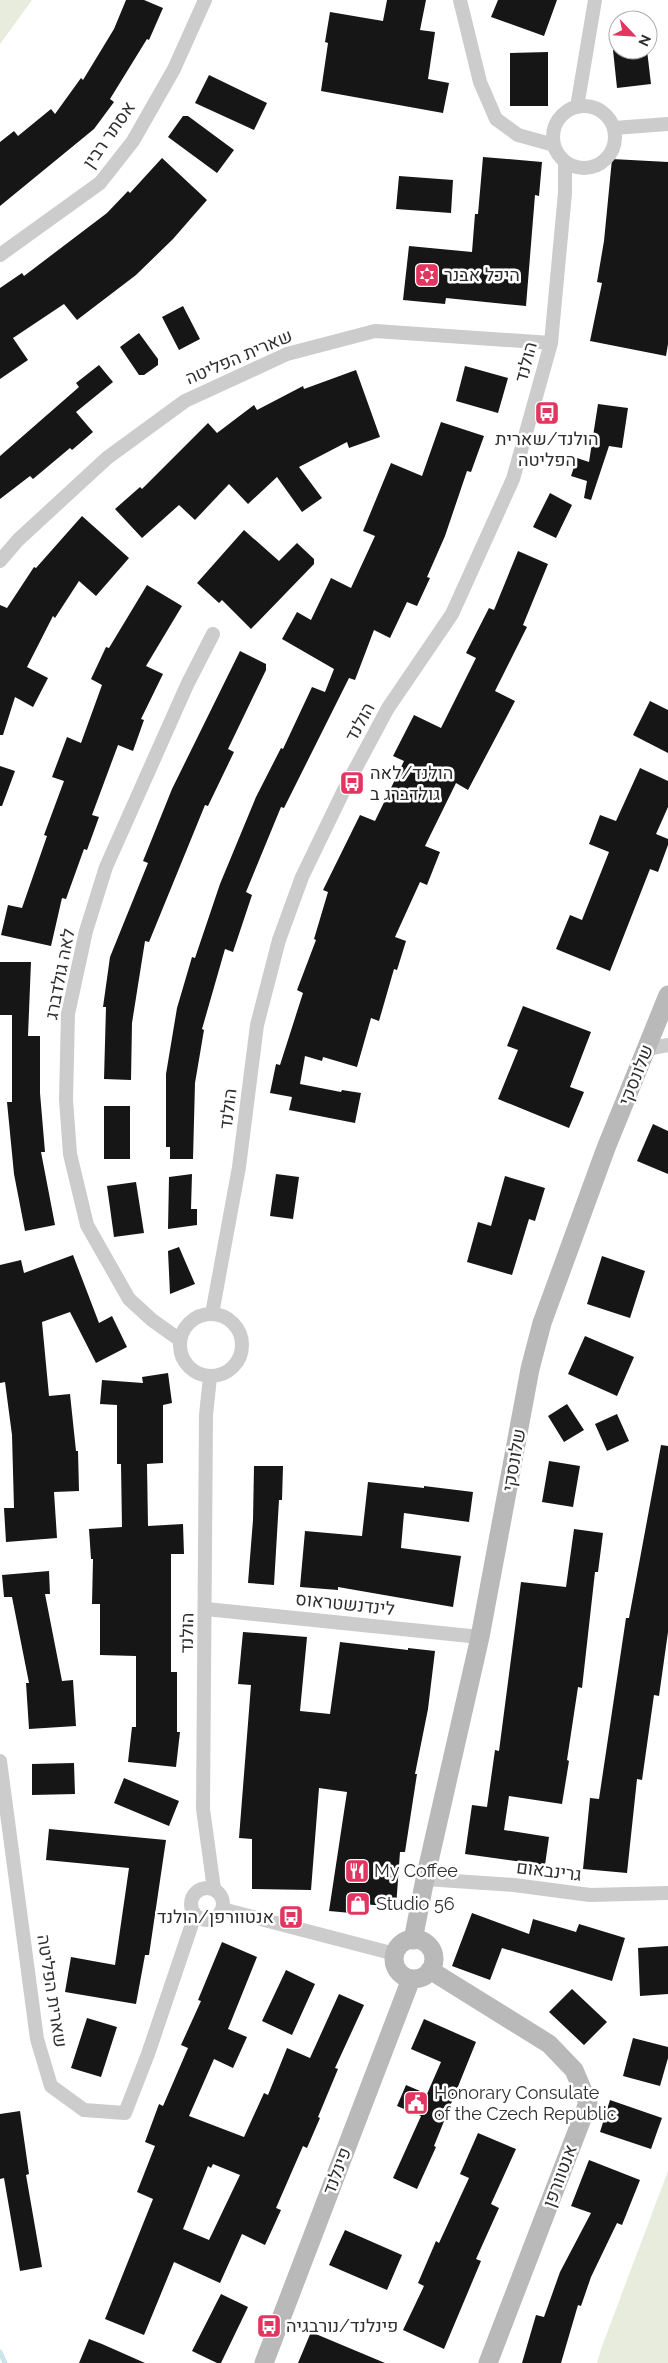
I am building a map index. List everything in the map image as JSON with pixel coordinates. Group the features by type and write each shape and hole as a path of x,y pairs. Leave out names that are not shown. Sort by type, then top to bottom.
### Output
{"street":[{"name":"אסתר רבין","path":"0,255 100,183 138,133 174,69 205,0"},
{"path":"460,0 480,82 496,119 518,135 554,145"},
{"path":"577,107 594,0"},
{"path":"590,106 602,112 614,128 615,139 612,151 604,161 595,166 579,168 565,162 554,145 554,132 559,119 567,111 577,107 590,106"},
{"path":"614,128 668,124"},
{"name":"הולנד","path":"212,1314 239,1167 257,1025 279,940 302,876 344,790 388,708 452,614 513,479 551,343 565,193 565,162"},
{"name":"שארית הפליטה","path":"0,561 18,540 107,458 185,401 287,354 375,331 551,343"},
{"name":"לאה גולדברג","path":"180,1340 152,1320 129,1299 87,1225 70,1154 66,1100 68,1014 86,931 106,867 187,685 213,634"},
{"name":"שלונסקי","path":"413,1940 425,1878 480,1636 530,1369 542,1323 606,1148 668,995"},
{"path":"647,1049 668,1045"},
{"path":"212,1314 224,1317 235,1325 240,1334 242,1346 239,1358 231,1369 222,1375 210,1377 198,1374 187,1366 182,1356 180,1340 183,1332 192,1321 200,1316 212,1314"},
{"name":"הולנד","path":"210,1377 206,1415 203,1809 214,1889"},
{"name":"לינדנשטראוס","path":"206,1609 480,1636"},
{"name":"שארית הפליטה","path":"0,1761 37,2039 51,2086 84,2110 125,2112 148,2054 195,1915"},
{"name":"גרינבאום","path":"425,1878 514,1885 590,1895 668,1893"},
{"path":"202,1888 214,1889 221,1895 222,1909 220,1914 210,1920 199,1919 191,1905 194,1895 202,1888"},
{"path":"222,1909 395,1954"},
{"path":"413,1940 420,1940 430,1947 434,1958 430,1970 422,1978 411,1979 404,1977 395,1967 393,1960 401,1943 413,1940"},
{"name":"אנטוורפן","path":"430,1970 549,2044 574,2070 588,2103 488,2363"},
{"name":"פינלנד","path":"264,2363 411,1979"}],"shaded area":[{"path":"0,0 32,0 0,44"},
{"path":"668,2171 668,2363 597,2363 601,2349"}],"building":[{"path":"126,0 144,0 163,8 149,40 147,39 110,99 114,102 94,129 0,206 0,142 14,131 18,136 51,109 55,114 81,78 83,80 114,29"},
{"path":"387,0 426,0 420,30 435,32 428,79 449,83 443,113 321,91 328,43 325,42 330,12 383,21"},
{"path":"498,0 557,0 544,36 491,17"},
{"path":"548,52 548,106 510,106 510,53"},
{"path":"614,60 648,60 651,84 617,88"},
{"path":"209,75 267,103 254,130 195,103"},
{"path":"183,116 188,116 234,150 217,173 168,137"},
{"path":"483,157 542,162 539,196 535,195 526,306 446,298 445,304 403,300 409,246 472,252 475,214 478,214"},
{"path":"162,158 207,200 173,239 136,275 77,320 64,304 13,338 28,360 0,379 0,288 22,273 24,276 107,213 128,191 130,193"},
{"path":"612,159 668,162 668,344 666,356 590,341 602,283 597,282 604,241"},
{"path":"399,176 453,180 451,213 396,209"},
{"path":"183,306 200,339 179,350 162,317"},
{"path":"139,333 158,359 158,365 144,375 139,375 120,347"},
{"path":"99,365 113,382 76,412 93,432 72,450 70,448 33,479 30,476 0,499 0,456 79,387 76,383"},
{"path":"465,366 508,378 498,413 456,401"},
{"path":"356,370 380,437 349,448 347,442 299,467 322,498 302,512 277,477 248,504 229,484 195,520 179,505 142,538 115,509 140,487 142,489 208,423 217,433 254,405 257,410 303,386 304,389"},
{"path":"598,404 628,408 622,448 609,446 591,500 584,498 587,481 571,476 577,458 589,462"},
{"path":"441,422 484,436 471,472 467,471 445,536 427,577 430,578 417,606 407,602 390,638 374,630 355,680 349,678 284,808 281,807 246,892 252,895 233,952 225,949 202,1029 204,1030 195,1083 193,1159 170,1159 170,1147 166,1147 166,1074 177,1008 192,957 195,958 220,884 256,797 281,748 283,749 312,687 325,692 334,669 282,639 297,612 311,620 331,578 351,588 375,536 363,531 391,463 422,476"},
{"path":"550,493 572,505 556,538 533,527"},
{"path":"82,516 129,558 96,596 79,581 55,618 53,616 27,667 48,678 33,707 15,697 3,735 0,735 0,605 7,608 34,567 36,568"},
{"path":"244,530 279,561 297,543 314,559 314,564 251,629 222,600 219,603 197,583"},
{"path":"518,551 548,564 523,625 527,627 495,691 515,701 468,790 456,783 425,846 440,852 427,885 420,882 395,937 406,941 397,970 394,969 379,1021 371,1018 357,1067 323,1057 322,1061 305,1056 300,1084 341,1092 342,1090 361,1093 355,1123 289,1110 292,1097 270,1093 276,1064 280,1065 303,993 297,990 316,940 314,939 328,892 323,890 360,815 375,821 404,761 393,756 414,715 441,728 476,658 466,653 489,608 494,610"},
{"path":"147,585 182,606 146,666 163,674 141,719 144,720 133,751 118,745 92,815 99,817 87,850 84,849 66,899 62,898 51,946 1,935 8,905 22,908 47,836 44,835 64,781 52,777 67,737 81,743 102,685 91,679 106,647 109,648"},
{"path":"240,651 266,664 266,670 228,749 234,752 208,806 205,805 149,942 145,941 132,1023 131,1080 104,1079 106,1007 103,1007 110,957 148,863 143,861 172,789"},
{"path":"650,701 668,710 668,753 633,735"},
{"path":"0,766 15,771 2,806 0,806"},
{"path":"640,768 668,781 668,807 656,834 668,839 668,845 658,872 650,869 610,971 556,949 570,915 582,920 609,852 589,844 600,815 616,821"},
{"path":"0,962 31,962 28,1036 40,1036 40,1093 45,1152 41,1152 55,1225 25,1231 14,1174 7,1102 12,1102 12,1015 0,1015"},
{"path":"523,1006 591,1032 570,1087 584,1092 569,1128 498,1099 518,1050 507,1046"},
{"path":"104,1106 130,1106 130,1159 104,1159"},
{"path":"653,1124 668,1131 668,1174 637,1161"},
{"path":"192,1174 191,1209 197,1209 197,1225 168,1229 169,1177"},
{"path":"276,1174 299,1177 293,1219 270,1216"},
{"path":"505,1176 545,1188 535,1221 529,1219 512,1275 467,1262 478,1222 491,1226"},
{"path":"136,1182 144,1233 114,1237 107,1186"},
{"path":"179,1247 195,1284 170,1294 168,1251"},
{"path":"73,1255 99,1323 112,1316 127,1347 96,1363 70,1312 42,1322 49,1396 70,1394 76,1451 78,1451 79,1491 54,1492 57,1538 6,1542 4,1508 14,1508 12,1435 5,1382 0,1383 0,1265 21,1260 24,1273"},
{"path":"602,1256 645,1271 630,1318 587,1304"},
{"path":"585,1336 634,1357 617,1396 568,1374"},
{"path":"168,1373 172,1403 163,1405 163,1463 147,1464 148,1526 183,1524 184,1554 171,1554 171,1672 177,1672 177,1732 180,1732 176,1767 128,1762 132,1727 136,1727 136,1656 100,1655 100,1604 92,1604 93,1559 91,1559 89,1529 122,1527 121,1464 117,1464 117,1405 100,1404 102,1380 143,1383 142,1377"},
{"path":"567,1404 584,1430 564,1442 548,1416"},
{"path":"617,1414 629,1441 607,1451 595,1424"},
{"path":"661,1445 668,1446 668,1632 659,1696 654,1695 642,1780 637,1779 627,1873 583,1869 590,1798 599,1799 626,1618 629,1618"},
{"path":"549,1461 580,1466 573,1507 542,1502"},
{"path":"254,1466 283,1466 282,1500 279,1500 274,1585 248,1583 253,1520"},
{"path":"368,1482 473,1492 469,1522 404,1513 401,1548 461,1556 453,1607 338,1587 338,1590 300,1587 305,1531 362,1536"},
{"path":"574,1529 603,1533 598,1572 595,1572 582,1688 578,1687 562,1804 509,1796 504,1830 549,1837 545,1865 465,1854 472,1805 487,1807 495,1750 499,1751 521,1582 566,1587"},
{"path":"49,1571 50,1594 45,1594 62,1681 73,1680 76,1726 29,1729 26,1683 29,1683 12,1597 4,1597 2,1575"},
{"path":"243,1632 307,1637 300,1711 330,1714 340,1642 408,1650 408,1648 435,1651 428,1709 415,1774 417,1774 405,1852 400,1852 396,1907 363,1904 362,1914 329,1911 347,1792 319,1788 311,1890 252,1889 252,1839 239,1838 251,1685 238,1684"},
{"path":"74,1763 75,1794 32,1795 32,1764"},
{"path":"124,1778 179,1801 169,1826 114,1803"},
{"path":"49,1829 166,1840 149,1955 145,1955 136,2004 65,1992 71,1957 115,1965 129,1868 46,1860"},
{"path":"472,1913 529,1934 533,1919 576,1932 579,1924 625,1938 612,1981 502,1948 490,1980 452,1966"},
{"path":"222,1942 257,1957 228,2029 247,2037 233,2068 214,2059 189,2116 244,2137 264,2093 268,2095 287,2048 310,2058 339,1994 364,2005 335,2068 338,2069 307,2148 303,2146 276,2208 281,2210 265,2245 242,2234 220,2283 174,2262 144,2335 105,2319 153,2199 137,2192 155,2146 145,2142 159,2104 163,2106 188,2048 181,2045 201,2001 198,2000","holes":["213,2164 240,2175 209,2240 183,2229 208,2166 211,2168"]},
{"path":"668,1946 668,1994 640,1996 638,1948"},
{"path":"286,1970 315,1984 292,2035 262,2021"},
{"path":"572,1989 607,2022 584,2045 549,2012"},
{"path":"87,2018 117,2027 101,2077 71,2068"},
{"path":"424,2019 476,2042 434,2146 436,2147 417,2189 393,2178 421,2116 397,2106 406,2085 427,2094 441,2062 411,2049"},
{"path":"633,2038 668,2047 668,2058 660,2086 623,2076"},
{"path":"610,2100 662,2118 651,2149 600,2132"},
{"path":"20,2111 29,2174 26,2175 42,2267 20,2271 4,2178 0,2179 0,2114"},
{"path":"478,2133 516,2149 491,2204 499,2208 476,2259 481,2261 444,2349 403,2330 424,2286 418,2283 436,2241 439,2243 469,2178 460,2174"},
{"path":"589,2160 640,2180 622,2225 617,2223 591,2277 581,2306 578,2305 561,2363 522,2363 536,2315 544,2317 560,2272 591,2213 571,2206"},
{"path":"345,2230 402,2255 387,2290 329,2265"},
{"path":"221,2294 248,2307 221,2363 217,2363 192,2351"},
{"path":"311,2332 385,2363 298,2363"},
{"path":"89,2339 102,2344 145,2363 79,2363"}],"waterway":[{"path":"0,2352 5,2363"}],"place":[{"name":"היכל אבנר","path":"427,275"},
{"name":"הולנד/שארית הפליטה","path":"547,413"},
{"name":"הולנד/לאה גולדברג ב","path":"352,783"},
{"name":"My Coffee","path":"357,1871"},
{"name":"Studio 56","path":"358,1904"},
{"name":"אנטוורפן/הולנד","path":"291,1917"},
{"name":"Honorary Consulate of the Czech Republic","path":"416,2103"},
{"name":"פינלנד/נורבגיה","path":"269,2326"}]}
